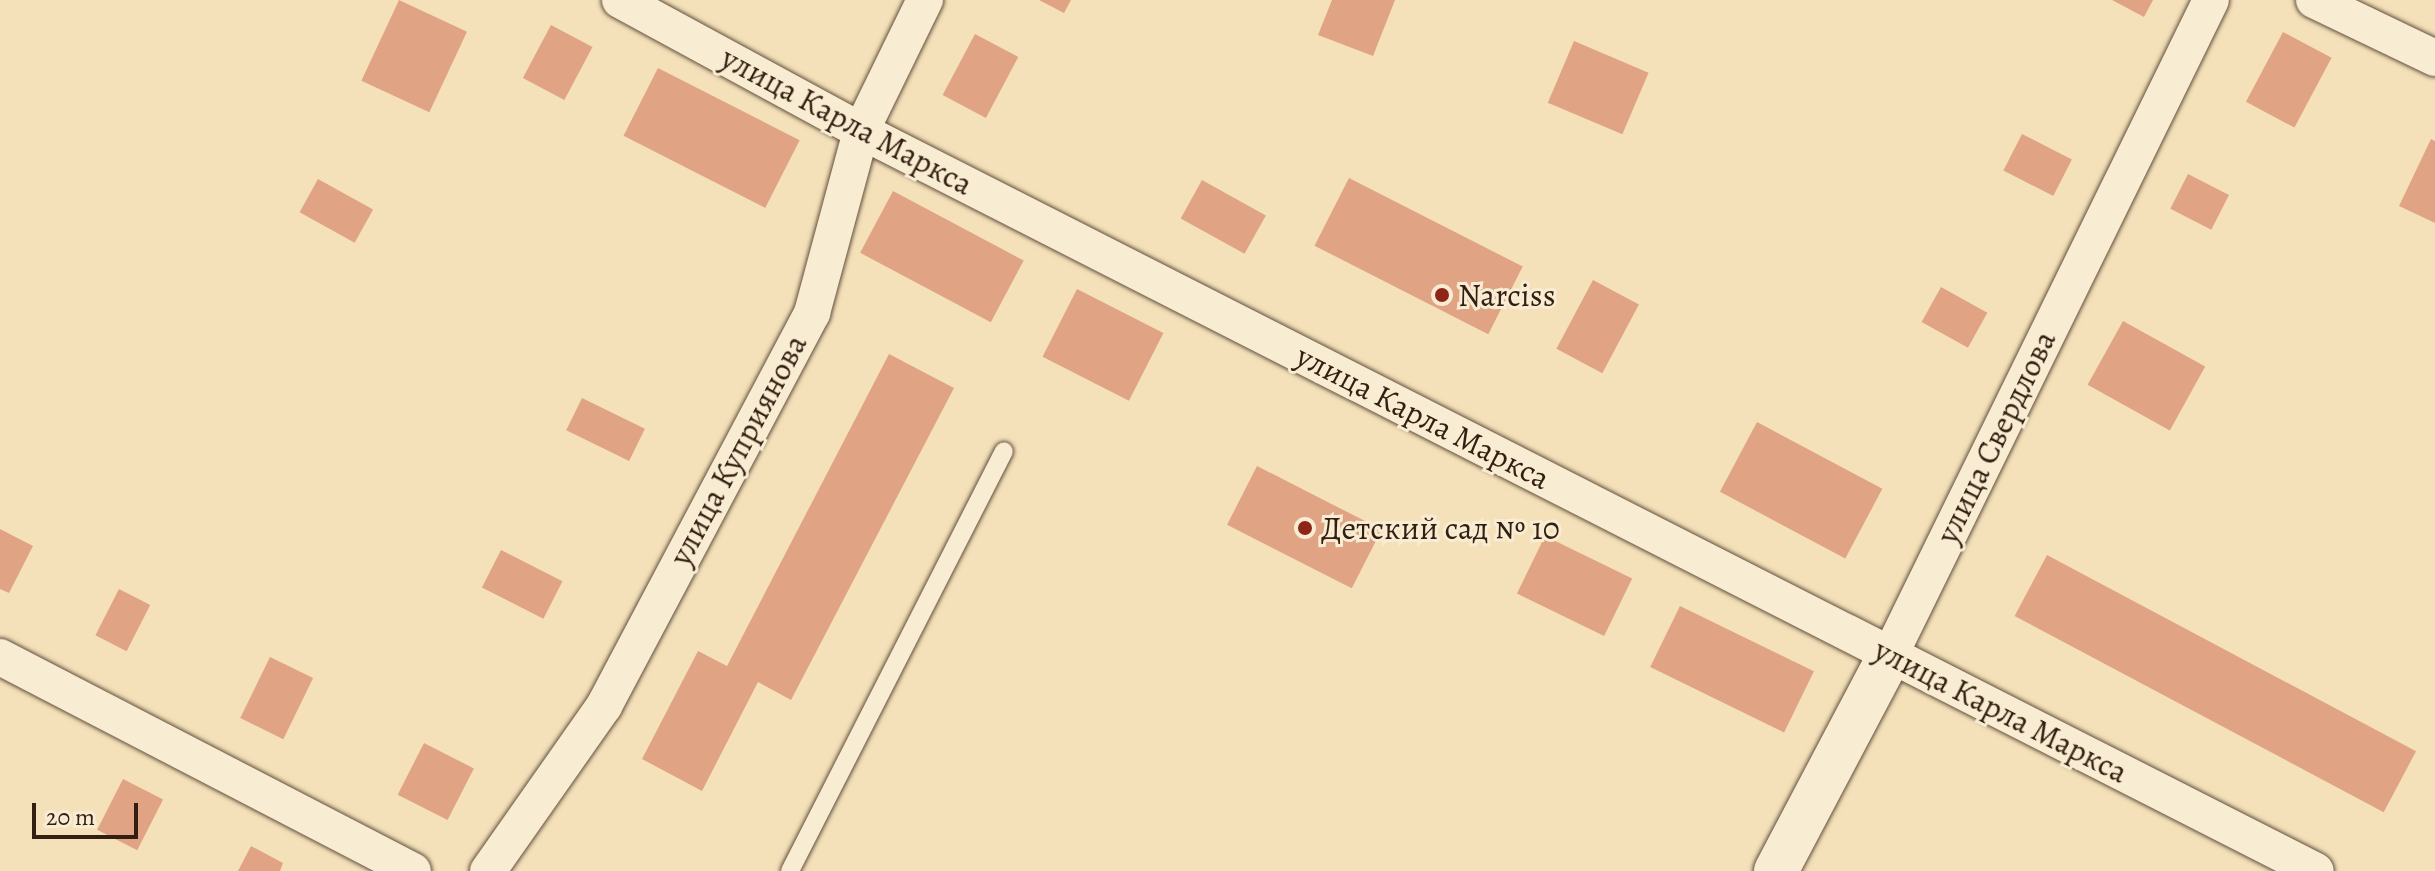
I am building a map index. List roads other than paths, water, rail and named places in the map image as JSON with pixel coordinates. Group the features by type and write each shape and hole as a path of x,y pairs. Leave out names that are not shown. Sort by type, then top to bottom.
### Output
{"street":[{"name":"улица Карла Маркса","path":"620,0 861,131 2316,871"},
{"name":"улица Куприянова","path":"488,871 604,706 812,313 861,131 925,0"},
{"name":"улица Свердлова","path":"1776,871 1890,655 2211,0"},
{"path":"2314,0 2435,58"},
{"path":"0,657 413,871"}],"lane":[{"path":"790,871 1004,451"}],"place":[{"name":"Narciss","path":"1442,295"},
{"name":"Детский сад № 10","path":"1305,528"}]}
